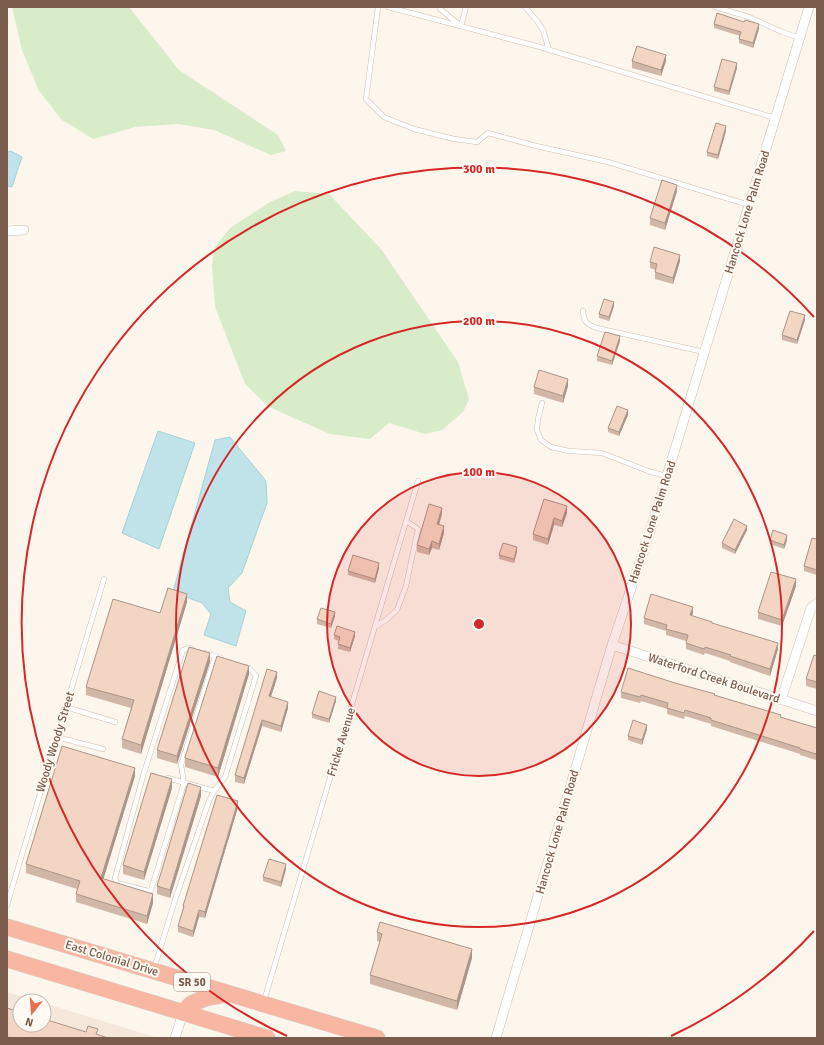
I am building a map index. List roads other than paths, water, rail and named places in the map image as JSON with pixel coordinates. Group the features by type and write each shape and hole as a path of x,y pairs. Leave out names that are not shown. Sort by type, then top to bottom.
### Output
{"highway":[{"name":"East Colonial Drive","path":"7,926 377,1038"},
{"path":"7,959 267,1038"},
{"path":"183,1013 191,1004 206,998 231,994"}],"street":[{"name":"Hancock Lone Palm Road","path":"496,1038 612,645 649,534 809,7"},
{"path":"7,231 24,230"},
{"path":"781,700 811,608 817,603"},
{"name":"Waterford Creek Boulevard","path":"612,645 817,711"},
{"path":"175,1038 183,1013"}],"lane":[{"path":"378,7 366,99 384,117 414,130 454,139 477,142 488,133 532,145 595,158 749,205"},
{"path":"388,7 549,50 775,118"},
{"path":"440,7 440,9 461,26"},
{"path":"461,26 466,7"},
{"path":"525,7 538,21 543,30 549,50"},
{"path":"715,7 749,17 782,32 800,38"},
{"path":"583,311 584,320 588,325 704,352"},
{"path":"542,403 537,430 541,440 551,448 568,451 602,453 648,471 666,476"},
{"name":"Fricke Avenue","path":"264,1004 418,481"},
{"path":"375,627 397,610 406,586 418,529 406,521"},
{"name":"Woody Woody Street","path":"7,905 104,579"},
{"path":"196,650 190,648 183,650 145,772 115,878 117,883 148,891 151,890 184,783 181,765 215,656"},
{"path":"203,652 229,661"},
{"path":"154,970 175,900 209,801 214,791 225,777 256,676 249,668 243,666"},
{"path":"66,707 115,722"},
{"path":"57,737 103,749"},
{"path":"145,772 151,774"},
{"path":"164,777 214,791"}],"water":[{"path":"11,151 22,157 12,187 7,186 7,152"},
{"path":"158,431 195,443 159,549 122,533"},
{"path":"230,437 266,481 267,503 242,573 228,588 230,602 246,611 236,646 204,635 211,614 202,603 173,592 215,440"}]}
